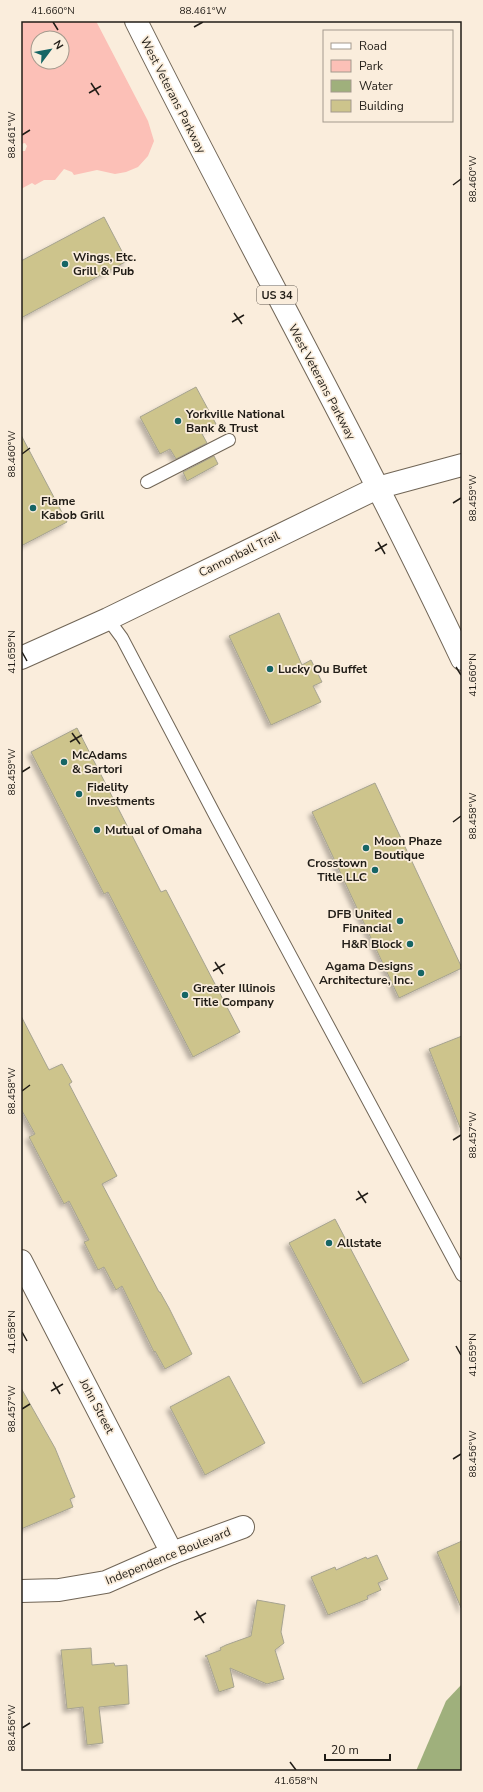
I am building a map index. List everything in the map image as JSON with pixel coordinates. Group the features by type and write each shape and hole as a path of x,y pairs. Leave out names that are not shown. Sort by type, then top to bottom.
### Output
{"street":[{"name":"West Veterans Parkway","path":"136,21 203,156 335,404 412,554 462,659"},
{"name":"Cannonball Trail","path":"21,658 108,619 377,488 462,465"},
{"name":"John Street","path":"21,1261 172,1553"},
{"name":"Independence Boulevard","path":"21,1591 59,1590 106,1582 172,1553 242,1527"}],"lane":[{"path":"147,482 230,440"},
{"path":"108,619 122,638 462,1275"}],"green space":[{"path":"21,21 96,21 148,121 154,141 148,156 138,167 126,172 115,174 97,170 74,175 72,172 64,169 55,180 44,180 35,185 32,183 21,189 21,151 25,151 27,146 25,143 21,144"}],"water":[{"path":"462,1684 462,1771 416,1771 446,1701"}],"building":[{"path":"104,217 127,261 21,318 21,261"},
{"name":"Yorkville National Bank & Trust","path":"196,387 216,424 201,432 207,443 176,459 170,449 160,454 140,417"},
{"path":"21,435 67,522 21,546"},
{"path":"214,456 218,464 187,481 183,472"},
{"path":"279,613 302,665 311,660 322,682 313,686 321,702 271,725 229,636"},
{"path":"77,728 161,892 166,890 240,1032 193,1057 108,892 104,894 31,752"},
{"path":"375,783 462,968 399,998 312,812"},
{"path":"21,1016 49,1070 62,1064 72,1082 69,1084 117,1176 102,1184 192,1354 165,1369 155,1351 154,1352 122,1286 116,1290 104,1267 98,1270 84,1242 89,1240 69,1201 64,1204 29,1137 35,1134 21,1109"},
{"path":"462,1036 462,1130 461,1130 429,1049"},
{"path":"335,1219 409,1360 363,1384 289,1243"},
{"path":"229,1376 265,1443 205,1475 170,1407"},
{"path":"21,1388 55,1448 75,1497 70,1499 73,1507 21,1529"},
{"path":"462,1541 462,1610 437,1552"},
{"path":"377,1555 388,1579 378,1583 381,1590 367,1596 368,1599 328,1615 311,1577 335,1567 336,1570 366,1557 367,1559"},
{"path":"257,1600 285,1605 281,1632 284,1643 275,1650 284,1679 267,1684 230,1668 234,1687 219,1692 207,1657 205,1656 221,1650 220,1648 226,1645 251,1636"},
{"path":"91,1648 92,1665 114,1663 115,1666 127,1665 129,1704 99,1707 103,1743 87,1745 83,1707 67,1709 61,1650"}],"place":[{"name":"Wings, Etc. Grill & Pub","path":"65,264"},
{"name":"Yorkville National Bank & Trust","path":"178,421"},
{"name":"Flame Kabob Grill","path":"33,508"},
{"name":"Lucky Ou Buffet","path":"270,669"},
{"name":"McAdams & Sartori","path":"64,762"},
{"name":"Fidelity Investments","path":"79,794"},
{"name":"Mutual of Omaha","path":"97,830"},
{"name":"Moon Phaze Boutique","path":"366,848"},
{"name":"Crosstown Title LLC","path":"375,870"},
{"name":"DFB United Financial","path":"400,921"},
{"name":"H&R Block","path":"410,944"},
{"name":"Agama Designs Architecture, Inc.","path":"421,973"},
{"name":"Greater Illinois Title Company","path":"185,995"},
{"name":"Allstate","path":"329,1243"}]}
